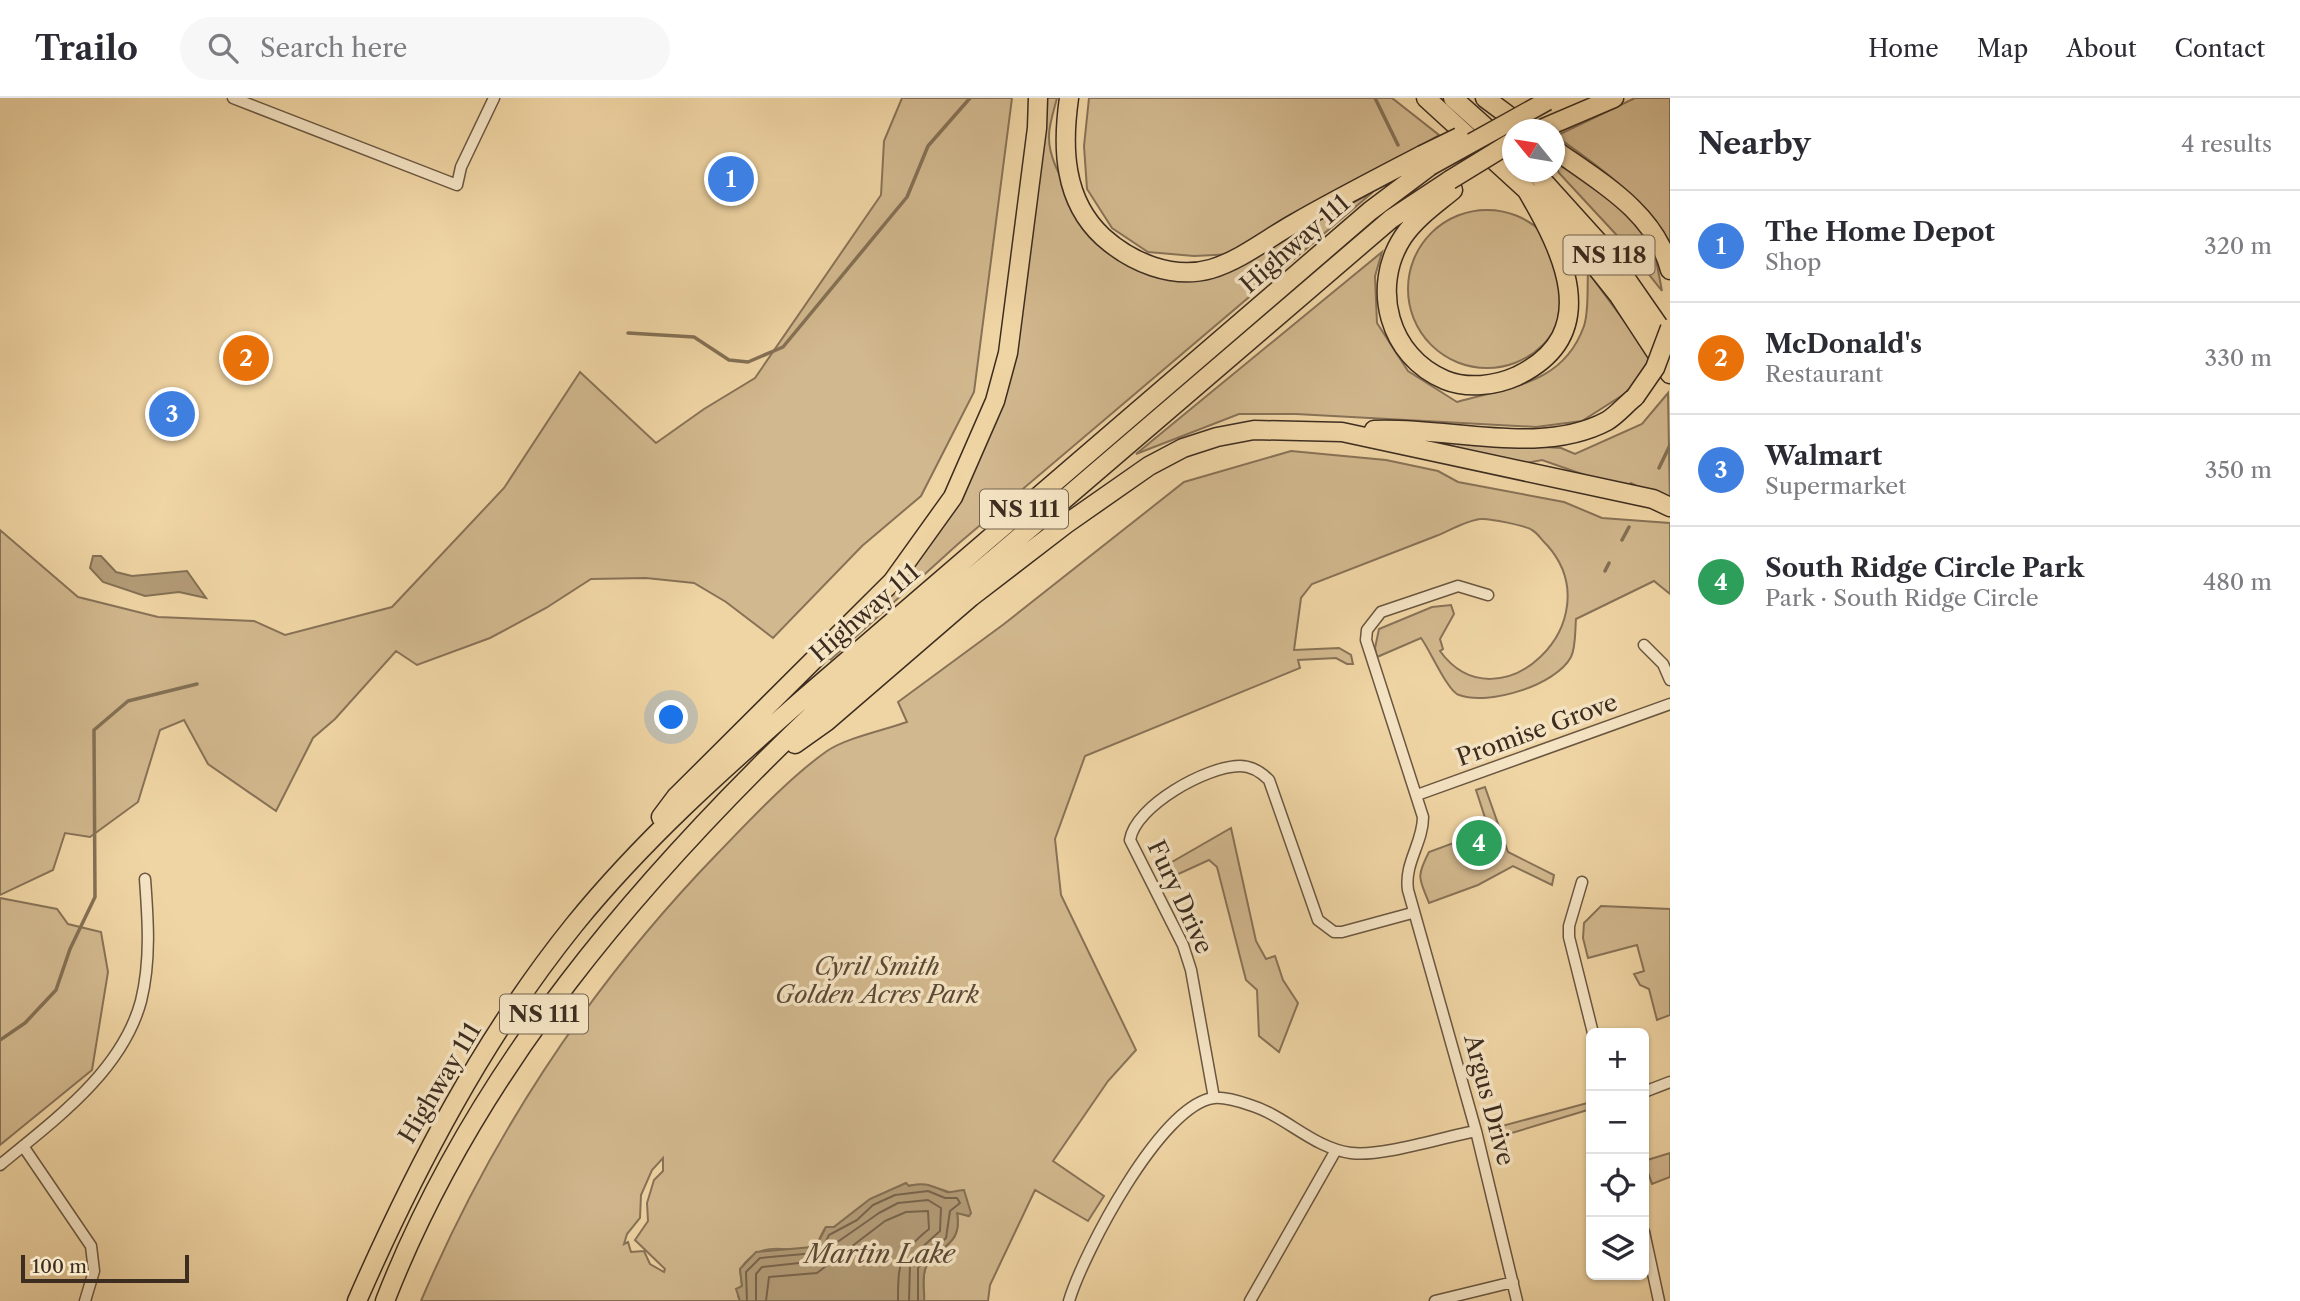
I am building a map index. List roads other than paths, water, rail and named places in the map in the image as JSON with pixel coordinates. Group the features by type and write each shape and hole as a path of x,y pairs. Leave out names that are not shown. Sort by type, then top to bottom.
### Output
{"highway":[{"path":"629,863 676,797 892,582 953,497 995,401 1008,353 1033,167 1038,98"},
{"path":"1069,98 1064,133 1066,167 1076,199 1088,219 1118,250 1147,266 1179,271 1210,269 1426,161"},
{"name":"NS 118","path":"1424,98 1502,152"},
{"name":"NS 118","path":"1453,98 1502,149"},
{"path":"1485,98 1513,119"},
{"path":"1562,119 1614,98"},
{"name":"Highway 111","path":"357,1301 422,1163 481,1059 574,926 629,863 685,806 784,715 1426,161 1546,99"},
{"path":"1564,119 1568,116"},
{"name":"Highway 111","path":"385,1301 467,1135 544,1013 649,881 816,711 1391,219 1452,185 1502,150"},
{"path":"1565,156 1619,195 1643,219 1659,242 1670,270"},
{"path":"1502,161 1452,185 1403,237 1390,262 1385,283 1387,305 1399,340 1427,370 1447,381 1489,385 1507,380 1537,363 1560,335 1567,317 1569,283 1565,265 1526,189"},
{"name":"NS 118","path":"1522,182 1596,265 1670,374"},
{"name":"NS 118","path":"1544,182 1609,254 1670,342"},
{"path":"761,769 826,722 1020,559 1149,466 1183,448 1254,430 1381,430 1540,438 1572,434 1608,420 1636,397 1655,368 1670,328"},
{"path":"1342,432 1653,499 1670,507"}],"street":[{"path":"233,98 457,185 461,167 494,98"},
{"name":"Argus Drive","path":"1488,595 1458,586 1381,612 1367,630 1368,653 1418,795 1423,817 1422,836 1406,878 1412,913 1476,1131 1517,1301"},
{"path":"1644,645 1663,664 1670,680"},
{"name":"Promise Grove","path":"1418,795 1670,704"},
{"name":"Fury Drive","path":"1214,1098 1191,970 1183,945 1130,839 1135,821 1144,811 1186,785 1227,768 1247,767 1261,772 1269,780 1318,920 1334,932 1342,933 1412,913"},
{"path":"0,1165 95,1081 126,1036 141,1001 149,934 145,879"},
{"path":"1581,882 1569,926 1569,937 1592,1028"},
{"path":"1647,1091 1670,1082"},
{"path":"1069,1301 1077,1273 1094,1238 1148,1154 1180,1117 1214,1098 1263,1109 1336,1150 1370,1152 1476,1131"},
{"path":"23,1146 91,1246 94,1270 85,1301"},
{"path":"1250,1301 1336,1150"},
{"path":"1649,1255 1659,1301"},
{"path":"1435,1301 1513,1282"}],"water":[{"path":"93,556 101,556 116,572 132,576 187,571 206,598 179,592 145,596 103,582 90,568"},
{"name":"Martin Lake","path":"906,1183 909,1186 929,1185 947,1192 964,1190 971,1213 969,1216 957,1213 958,1224 953,1239 926,1267 923,1280 924,1301 740,1301 736,1289 742,1286 740,1269 756,1252 812,1247 826,1227 834,1227 870,1199"}],"waterway":[{"path":"628,333 694,337 729,360 748,362 783,347 907,197 928,146 970,98"},
{"path":"1375,98 1398,145"},
{"path":"1659,468 1670,445"},
{"path":"1622,540 1629,527"},
{"path":"1605,571 1609,563"},
{"path":"0,1040 25,1023 56,990 70,949 95,897 94,730 128,701 197,684"}],"place":[{"name":"The Home Depot","path":"731,179"},
{"name":"McDonald's","path":"246,358"},
{"name":"Walmart","path":"172,414"},
{"name":"South Ridge Circle Park","path":"1479,843"}],"park label":[{"name":"Cyril Smith Golden Acres Park","path":"877,981"}]}
